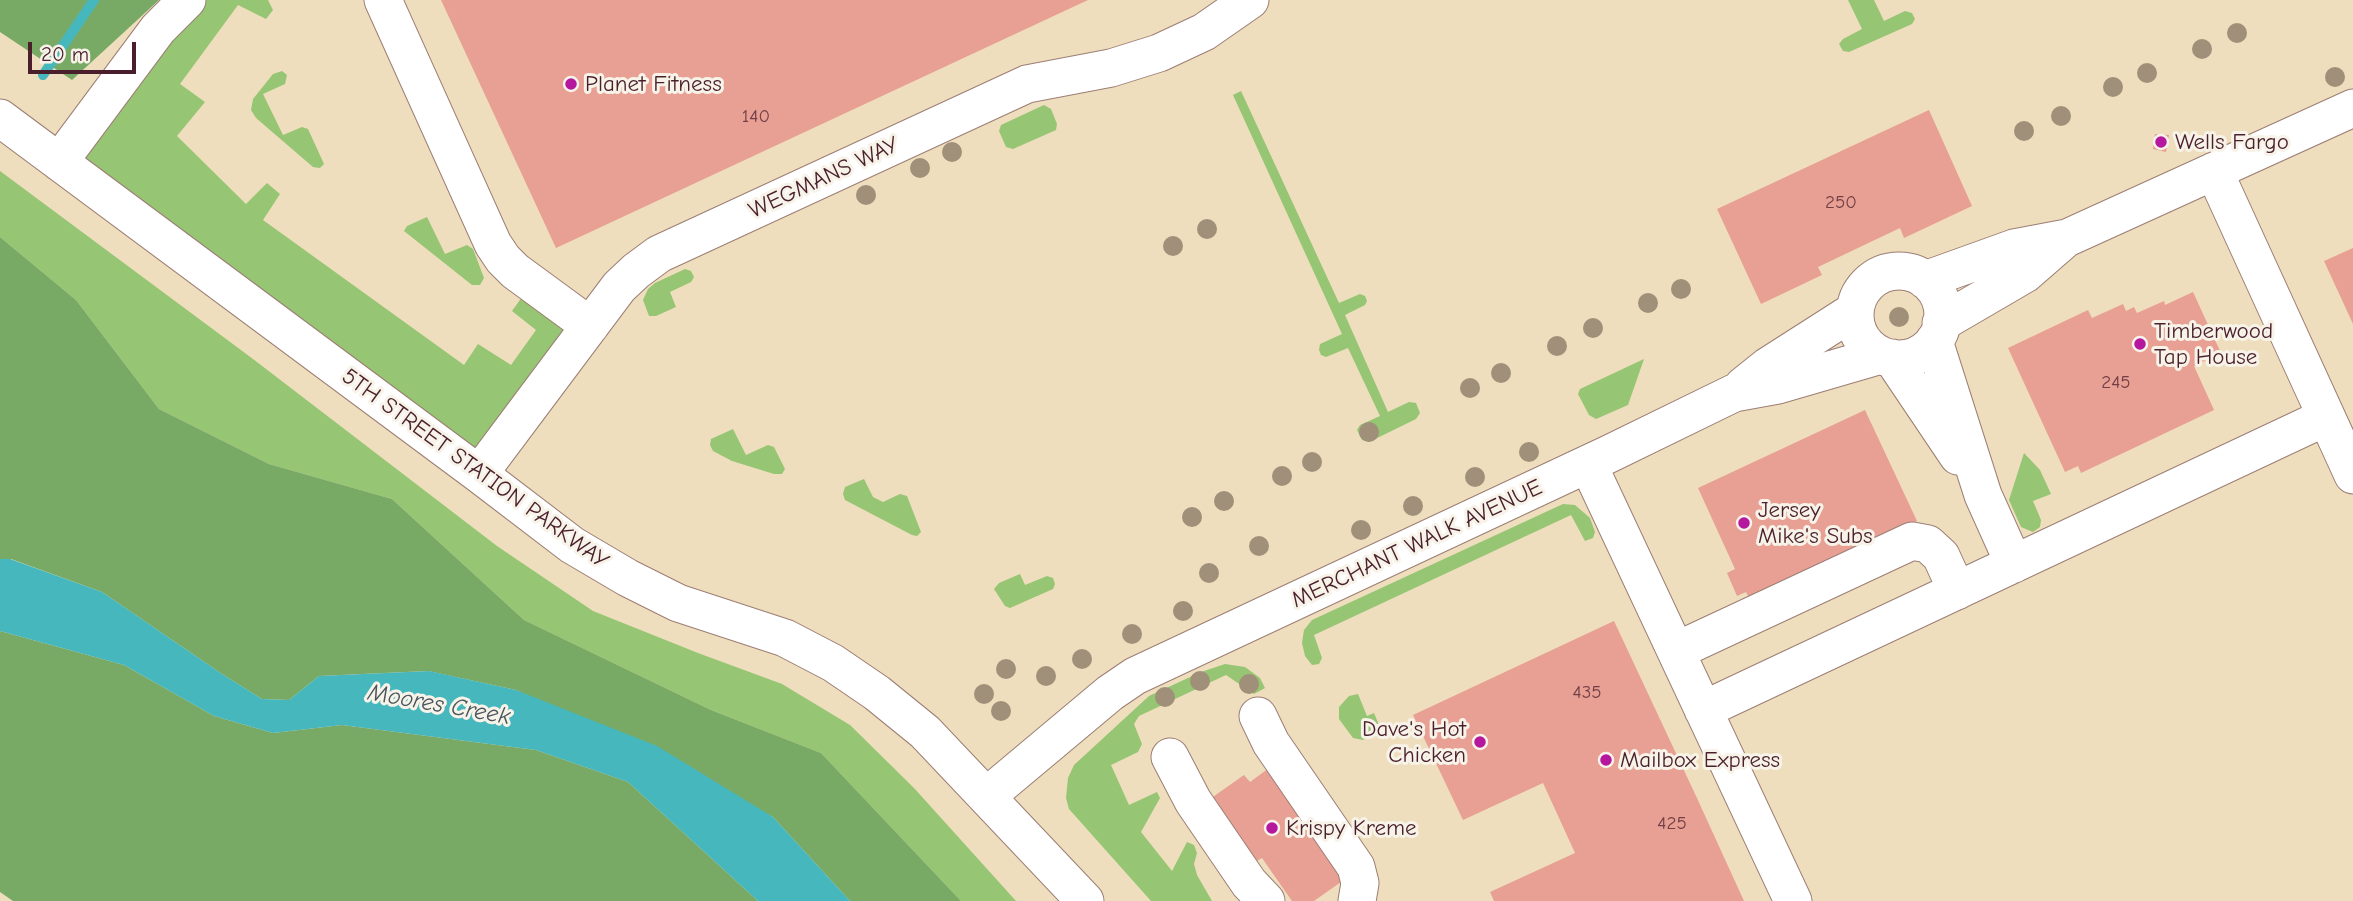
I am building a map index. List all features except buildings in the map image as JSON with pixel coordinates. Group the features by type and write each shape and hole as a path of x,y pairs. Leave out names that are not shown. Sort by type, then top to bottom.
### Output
{"street":[{"path":"59,162 158,29 187,0"},
{"path":"383,0 493,244 516,271 590,326"},
{"name":"WEGMANS WAY","path":"479,474 619,287 659,254 1027,84 1111,68 1159,53 1204,32 1250,0"},
{"path":"1925,280 2014,248 2067,237 2353,108"},
{"name":"5TH STREET STATION PARKWAY","path":"0,118 572,545 678,603 785,638 833,663 877,693 925,732 1085,901"},
{"path":"2214,171 2353,475"},
{"path":"2014,564 1983,495 1938,332 1942,305 1938,294 1925,280 1909,272 1896,271 1872,279 1863,288 1854,311 1855,325 1869,348 1887,357 1904,359 1915,355 1938,332 2025,274 2067,237"},
{"path":"1734,393 1768,366 1854,311"},
{"path":"1887,357 1983,495"},
{"name":"MERCHANT WALK AVENUE","path":"987,796 1110,693 1135,676 1734,393 1778,385 1887,357"},
{"path":"1703,710 2326,417"},
{"path":"1588,464 1793,901"},
{"path":"1676,651 1912,541 1928,544 1941,556 1957,591"},
{"path":"1258,716 1271,743 1356,867 1360,883 1357,901"},
{"path":"1170,757 1193,801 1249,883 1266,901"}],"green space":[{"path":"0,0 159,0 72,80 0,32"},
{"path":"187,0 268,0 273,10 266,19 238,5 180,84 205,102 177,136 246,204 267,183 280,194 263,220 464,365 478,344 511,365 536,330 512,311 532,283 590,326 479,474 59,162"},
{"path":"1848,0 1874,0 1884,21 1905,11 1912,13 1915,19 1912,24 1849,52 1843,51 1839,44 1843,39 1862,29"},
{"path":"282,71 287,75 285,84 263,94 283,135 302,127 308,129 324,164 320,168 313,167 256,118 251,110 253,99 273,74"},
{"path":"1241,91 1339,303 1360,294 1365,296 1365,305 1345,315 1388,412 1409,402 1416,403 1420,413 1416,419 1369,442 1362,440 1357,430 1360,425 1380,416 1348,348 1326,357 1321,355 1320,344 1342,334 1233,95"},
{"path":"1044,105 1051,109 1057,124 1056,130 1013,149 1006,147 999,131 1001,125"},
{"path":"0,171 253,359 497,546 593,611 782,684 850,725 914,788 1016,901 961,901 821,753 711,710 524,620 392,499 269,464 159,409 76,300 0,237"},
{"path":"427,217 445,254 467,245 473,249 484,278 480,285 472,285 404,231 407,226"},
{"path":"0,237 76,300 159,409 269,464 392,499 524,620 711,710 821,753 961,901 850,901 773,817 516,690 428,671 319,676 289,700 262,699 102,592 11,559 0,559"},
{"path":"685,269 691,271 694,277 691,282 670,292 676,307 656,316 649,316 643,300 648,289"},
{"path":"1644,359 1628,405 1596,419 1589,415 1578,394 1580,389"},
{"path":"733,429 746,455 768,445 774,447 785,469 782,474 732,461 713,451 711,439"},
{"path":"2024,453 2040,470 2051,494 2033,501 2041,520 2040,527 2033,532 2021,527 2009,500"},
{"path":"864,479 873,497 883,502 900,494 907,496 921,532 917,536 845,500 845,487"},
{"path":"1563,504 1575,505 1590,518 1595,532 1593,538 1585,541 1571,515 1314,635 1322,658 1319,664 1312,665 1305,656 1302,643 1304,630 1312,620"},
{"path":"1020,574 1025,585 1047,576 1053,578 1055,584 1053,589 1010,608 1005,606 994,589 999,583"},
{"path":"0,631 124,665 214,716 273,733 342,725 536,750 628,782 758,901 13,901 0,892"},
{"path":"1225,664 1245,667 1260,678 1265,688 1254,694 1226,675 1139,716 1134,724 1142,744 1138,752 1111,765 1129,805 1157,792 1160,798 1141,832 1172,871 1187,842 1194,845 1197,853 1194,864 1197,875 1212,901 1151,901 1069,809 1066,798 1068,778 1074,765 1149,696"},
{"path":"1358,694 1367,716 1374,713 1379,725 1363,740 1353,738 1339,719 1339,707 1349,696"}],"water":[{"name":"Moores Creek","path":"0,559 10,559 102,592 262,699 289,700 319,676 429,671 516,690 657,746 773,817 850,901 758,901 628,782 536,750 342,725 273,733 214,716 124,665 0,631"}],"waterway":[{"path":"43,75 94,0"}],"place":[{"name":"Planet Fitness","path":"571,84"},
{"name":"Wells Fargo","path":"2161,142"},
{"name":"Timberwood Tap House","path":"2140,344"},
{"name":"Jersey Mike's Subs","path":"1744,523"},
{"name":"Dave's Hot Chicken","path":"1480,742"},
{"name":"Mailbox Express","path":"1606,760"},
{"name":"Krispy Kreme","path":"1272,828"}]}
